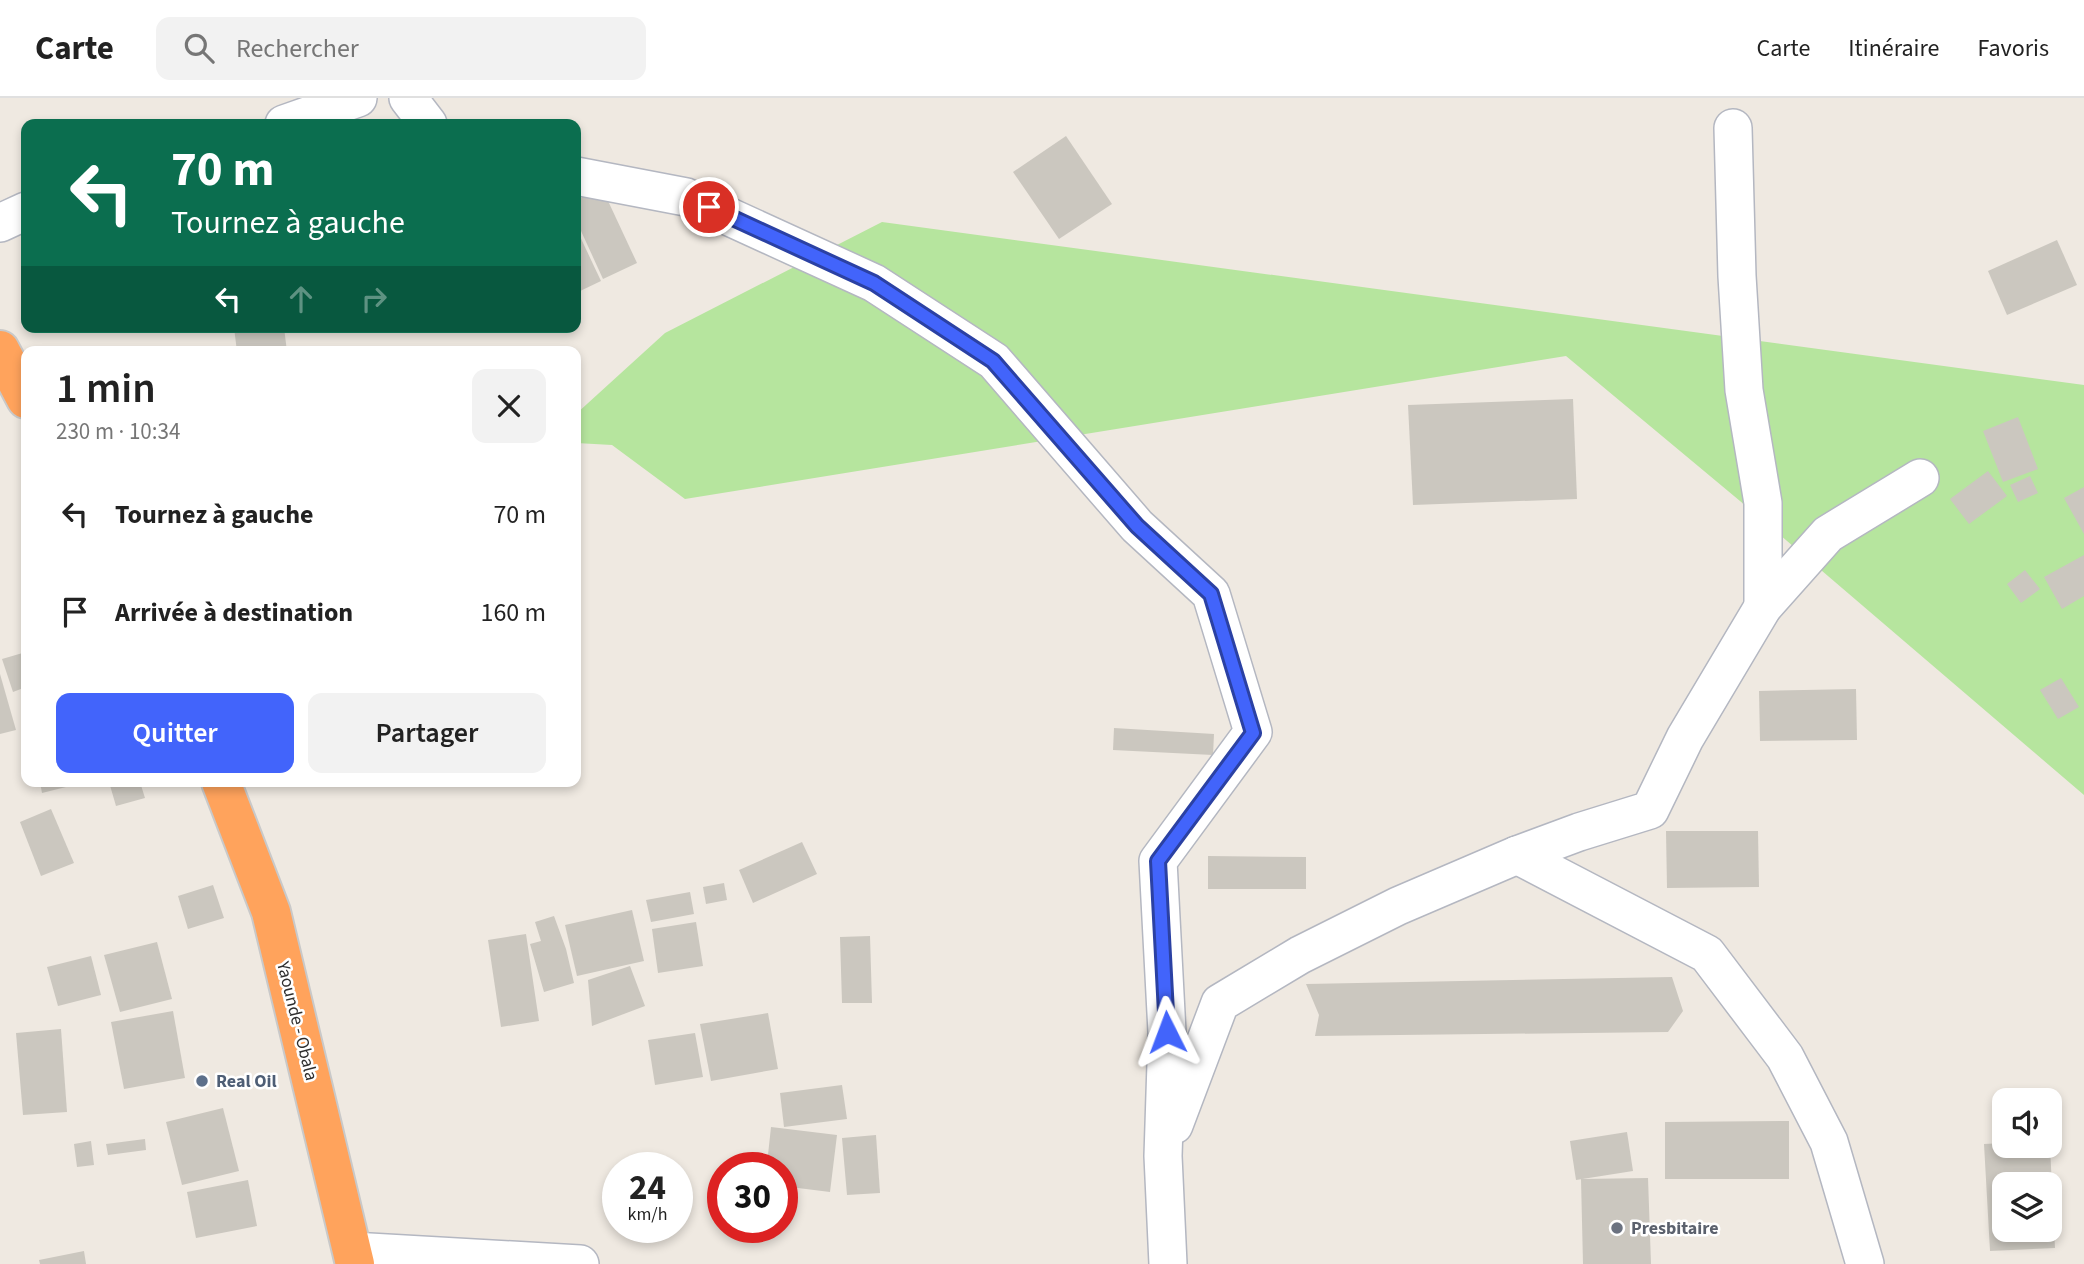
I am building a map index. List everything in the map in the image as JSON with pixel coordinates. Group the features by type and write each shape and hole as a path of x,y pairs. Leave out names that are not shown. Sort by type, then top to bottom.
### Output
{"highway":[{"path":"0,351 21,390"},
{"name":"Yaounde - Obala","path":"223,787 271,912 354,1258"}],"street":[{"path":"298,119 358,98"},
{"path":"408,98 424,119"},
{"path":"1733,128 1737,276 1744,390 1763,503 1763,607"},
{"path":"581,177 686,197 874,283 993,361 1137,526 1211,594 1253,733 1158,861 1167,1032 1163,1156 1168,1264"},
{"path":"0,223 21,213"},
{"path":"1163,1156 1220,1003 1325,943 1398,906 1517,855 1650,810 1685,738 1763,607 1828,534 1920,478"},
{"path":"1517,855 1707,954 1785,1057 1829,1142 1865,1264"},
{"path":"354,1258 580,1264"}],"green space":[{"path":"882,222 2084,385 2084,795 1566,356 685,499 612,445 581,443 581,409 665,333"}],"building":[{"path":"1066,136 1112,204 1059,239 1013,172"},
{"path":"602,188 637,263 603,279 581,231 581,198"},
{"path":"581,239 601,281 581,291"},
{"path":"2057,240 2077,285 2007,315 1988,271"},
{"path":"235,333 285,333 286,346 236,346"},
{"path":"1573,399 1577,499 1413,505 1408,405"},
{"path":"2018,417 2038,469 2003,482 1983,431"},
{"path":"1988,471 2007,496 1969,524 1950,499"},
{"path":"2030,476 2038,493 2018,502 2010,485"},
{"path":"2084,487 2084,534 2064,498"},
{"path":"2084,555 2084,596 2062,609 2044,577"},
{"path":"2025,570 2040,589 2021,603 2007,584"},
{"path":"21,653 21,689 13,692 2,659"},
{"path":"0,674 16,730 0,734"},
{"path":"2061,678 2079,707 2058,719 2040,690"},
{"path":"1856,689 1857,740 1760,741 1759,691"},
{"path":"1114,728 1214,734 1213,755 1113,750"},
{"path":"41,787 66,787 42,793"},
{"path":"110,787 142,787 145,798 116,806"},
{"path":"51,809 74,863 41,876 20,822"},
{"path":"1666,831 1758,831 1759,887 1667,888"},
{"path":"802,842 817,874 753,903 739,870"},
{"path":"1208,856 1306,857 1306,889 1208,889"},
{"path":"724,883 727,900 706,904 703,887"},
{"path":"213,885 224,918 188,929 178,896"},
{"path":"690,892 694,914 651,922 646,900"},
{"path":"632,910 644,961 577,976 565,925"},
{"path":"554,916 574,983 544,992 530,944 541,941 535,922"},
{"path":"696,922 703,966 658,973 652,929"},
{"path":"526,934 539,1021 501,1027 488,940"},
{"path":"870,936 872,1003 842,1003 840,937"},
{"path":"157,942 172,999 120,1012 104,955"},
{"path":"91,956 101,995 58,1006 47,967"},
{"path":"630,966 645,1006 592,1026 588,980"},
{"path":"1672,977 1683,1011 1668,1032 1315,1036 1319,1015 1306,984"},
{"path":"173,1011 185,1078 124,1089 111,1022"},
{"path":"768,1013 778,1069 711,1081 700,1024"},
{"path":"61,1029 67,1112 23,1115 16,1033"},
{"path":"695,1033 703,1077 655,1085 648,1040"},
{"path":"842,1085 847,1119 784,1127 780,1093"},
{"path":"223,1108 239,1171 182,1185 166,1122"},
{"path":"1789,1121 1789,1179 1665,1179 1665,1122"},
{"path":"771,1127 837,1135 830,1192 798,1188 798,1152 768,1152"},
{"path":"1627,1132 1633,1171 1576,1180 1570,1141"},
{"path":"876,1135 880,1193 847,1195 842,1138"},
{"path":"145,1139 146,1150 108,1155 106,1144"},
{"path":"91,1141 94,1165 77,1167 74,1144"},
{"path":"1984,1144 1992,1144 1992,1158 2051,1158 2051,1172 1992,1172 1992,1242 2055,1242 2055,1248 1990,1251"},
{"path":"1648,1178 1651,1264 1583,1264 1581,1179"},
{"path":"248,1180 257,1226 196,1238 187,1192"},
{"path":"84,1251 86,1264 40,1264 39,1260"}],"place":[{"name":"Real Oil","path":"202,1081"},
{"name":"Presbitaire","path":"1617,1228"}],"route":[{"path":"709,207 874,283 993,361 1137,526 1211,594 1253,733 1158,861 1167,1032"}]}
